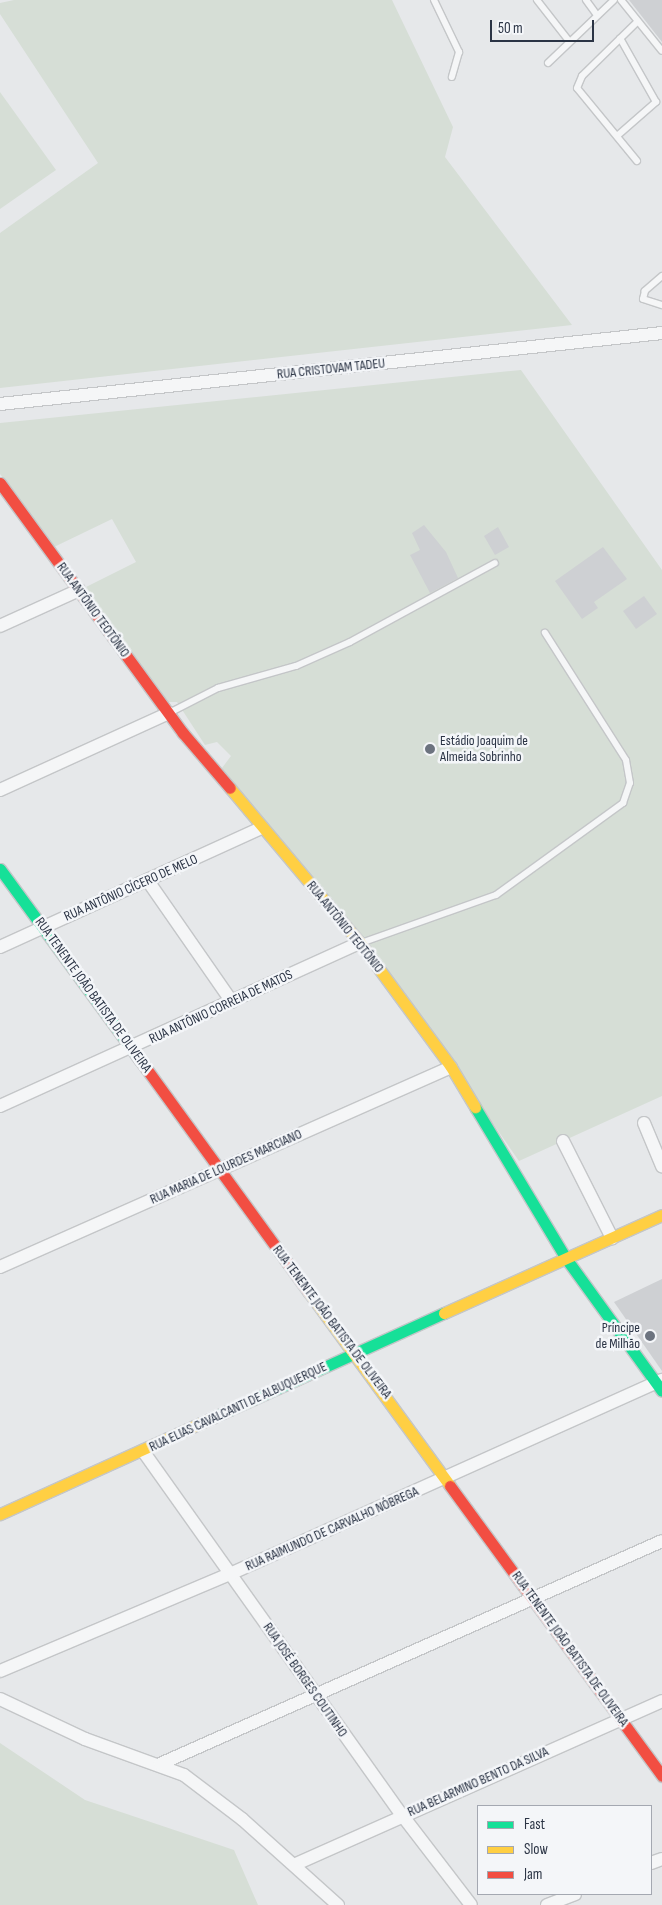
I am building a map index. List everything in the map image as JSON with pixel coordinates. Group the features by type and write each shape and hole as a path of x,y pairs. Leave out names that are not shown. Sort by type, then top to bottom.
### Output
{"street":[{"name":"RUA CRISTOVAM TADEU","path":"0,404 662,333"},
{"name":"RUA ANTÔNIO TEOTÔNIO","path":"0,483 168,713 261,828 360,943 451,1067 565,1257 660,1385"},
{"path":"0,626 79,590"},
{"path":"0,790 168,713"},
{"name":"RUA ANTÔNIO CÍCERO DE MELO","path":"0,947 261,828"},
{"name":"RUA TENENTE JOÃO BATISTA DE OLIVEIRA","path":"0,869 44,927 218,1170 356,1353 662,1776"},
{"path":"148,881 232,1002"},
{"name":"RUA ANTÔNIO CORREIA DE MATOS","path":"0,1106 360,943"},
{"name":"RUA MARIA DE LOURDES MARCIANO","path":"1,1265 451,1067"},
{"path":"644,1123 662,1166"},
{"path":"563,1141 612,1238"},
{"name":"RUA ELIAS CAVALCANTI DE ALBUQUERQUE","path":"0,1514 143,1451 565,1257 662,1215"},
{"name":"RUA RAIMUNDO DE CARVALHO NÓBREGA","path":"0,1671 230,1574 660,1385"},
{"name":"RUA JOSÉ BORGES COUTINHO","path":"143,1451 315,1695 402,1815 471,1905"},
{"path":"160,1764 662,1541"},
{"path":"0,1699 85,1739 160,1764 184,1775 215,1797 296,1864 338,1905"},
{"name":"RUA BELARMINO BENTO DA SILVA","path":"296,1864 662,1700"},
{"path":"547,1905 572,1895"}],"lane":[{"path":"434,0 459,52 452,77"},
{"path":"537,0 569,41"},
{"path":"586,0 596,14"},
{"path":"548,63 596,14 614,0"},
{"path":"621,0 662,50"},
{"path":"637,161 577,88 582,76 638,21"},
{"path":"617,136 656,102 620,38"},
{"path":"662,276 646,291 643,298 662,305"},
{"path":"168,713 218,688 296,666 350,642 495,563"},
{"path":"360,943 496,895 623,803 630,783 626,760 545,633"}],"shaded area":[{"path":"14,0 392,0 453,127 445,157 572,325 0,388 0,233 98,163 0,14 0,3"},
{"path":"0,92 56,170 0,209"},
{"path":"521,370 662,570 662,1096 519,1161 390,975 219,772 231,756 217,742 205,745 177,702 165,702 84,588 136,562 112,519 54,547 0,474 0,423"},
{"path":"0,1743 85,1800 234,1850 258,1905 0,1905"}],"building":[{"path":"629,0 662,0 662,42"},
{"path":"424,525 446,552 458,578 430,593 410,555 420,550 412,533"},
{"path":"498,527 509,547 495,555 484,536"},
{"path":"603,547 627,579 594,602 598,608 582,619 555,581"},
{"path":"644,596 657,614 636,629 623,611"},
{"name":"Príncipe de Milhão","path":"662,1279 662,1371 614,1302"}],"traffic: fast":[{"path":"0,869 140,1060"},
{"path":"475,1107 565,1257 662,1391"},
{"path":"212,1418 444,1313"}],"traffic: slow":[{"path":"230,788 360,943 451,1067 475,1107"},
{"path":"444,1313 662,1215"},
{"path":"308,1291 450,1486"},
{"path":"0,1514 212,1418"}],"traffic: jam":[{"path":"0,483 183,733 230,788"},
{"path":"140,1060 308,1291"},
{"path":"450,1486 662,1776"}],"place":[{"name":"Estádio Joaquim de Almeida Sobrinho","path":"430,749"},
{"name":"Príncipe de Milhão","path":"650,1336"}]}
